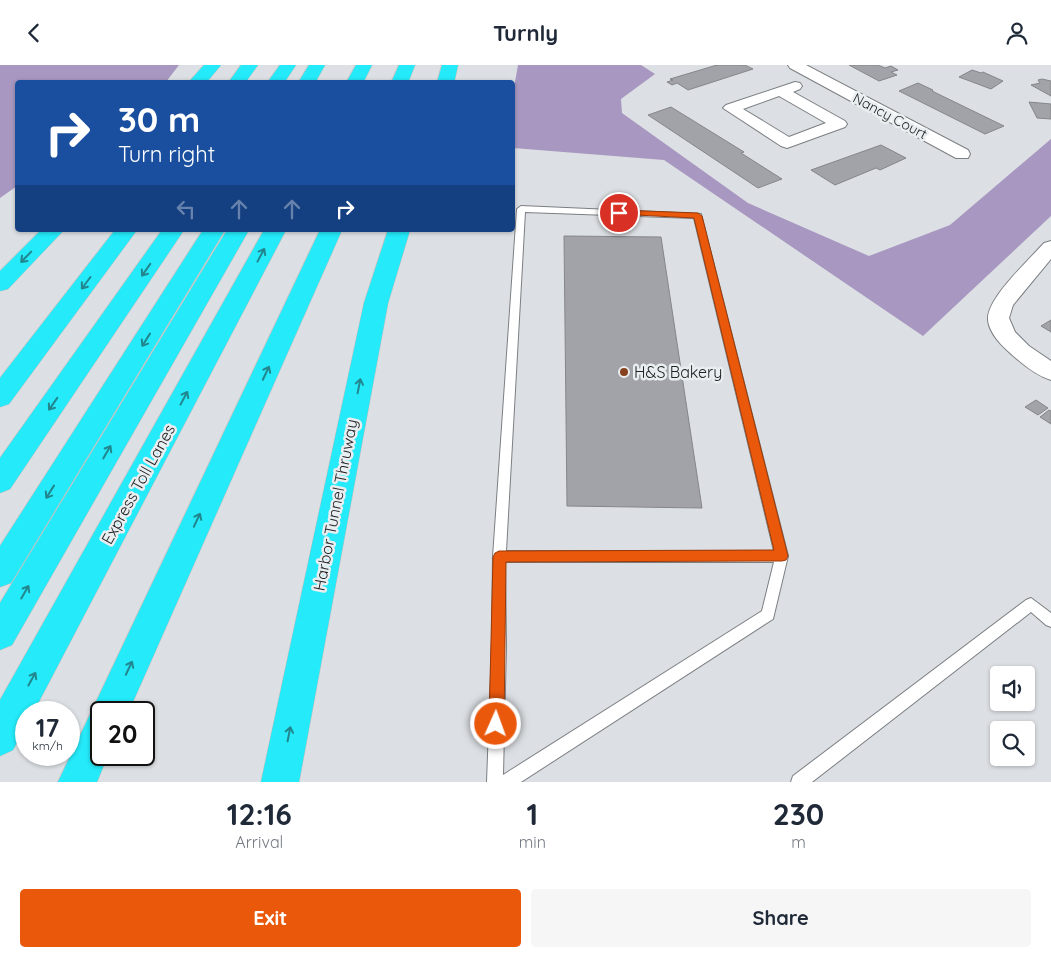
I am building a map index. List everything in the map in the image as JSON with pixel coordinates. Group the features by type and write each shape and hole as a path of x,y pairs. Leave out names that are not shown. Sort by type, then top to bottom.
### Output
{"highway":[{"path":"199,80 213,65"},
{"path":"238,80 250,65"},
{"path":"278,80 288,65"},
{"path":"356,80 364,65"},
{"path":"400,80 407,65"},
{"path":"446,80 450,65"},
{"path":"312,80 325,73"},
{"path":"0,285 51,232"},
{"path":"0,397 124,232"},
{"path":"0,481 173,232"},
{"path":"0,634 185,299 213,232"},
{"path":"0,573 185,299 236,232"},
{"name":"Express Toll Lanes","path":"0,737 274,232"},
{"path":"115,701 330,232"},
{"name":"Harbor Tunnel Thruway","path":"280,782 376,303 397,232"},
{"path":"77,782 90,753"}],"street":[{"name":"Nancy Court","path":"795,65 962,154"},
{"name":"Nancy Court","path":"781,91 839,124 787,143 731,108 818,78"},
{"path":"1051,247 1003,303 999,313 999,323 1017,347 1051,372"}],"lane":[{"path":"495,782 499,646 499,557 521,209 698,216 782,556 768,615 507,782"},
{"path":"499,557 782,556"},
{"path":"799,782 1031,604 1051,621"}],"shaded area":[{"path":"0,65 179,65 168,80 15,80 15,187 0,198"},
{"path":"518,65 641,65 655,74 621,99 622,113 748,203 869,256 950,225 1051,139 1051,216 923,336 664,160 515,148 515,82"}],"building":[{"path":"717,65 745,65 753,69 688,90 677,83 672,85 667,82 673,80 670,79"},
{"path":"849,65 878,65 885,68 891,66 898,70 891,72 897,75 879,81"},
{"path":"972,70 983,72 1003,81 991,89 959,77"},
{"path":"1038,80 1051,81 1051,96 1031,85 1040,83"},
{"path":"918,83 1004,126 985,134 899,91"},
{"path":"1029,102 1051,104 1051,119 1037,118"},
{"path":"671,107 744,152 741,153 782,179 758,188 648,115"},
{"path":"881,145 906,158 880,170 876,168 835,185 811,170"},
{"name":"H&S Bakery","path":"564,236 661,237 702,508 567,506"},
{"path":"1051,320 1051,332 1041,326"},
{"path":"1036,400 1048,408 1038,415 1025,407"},
{"path":"1049,410 1051,411 1051,424 1040,417"}],"place":[{"name":"H&S Bakery","path":"624,372"}],"route":[{"path":"496,724 499,646 499,557 782,556 698,216 619,213"}]}
